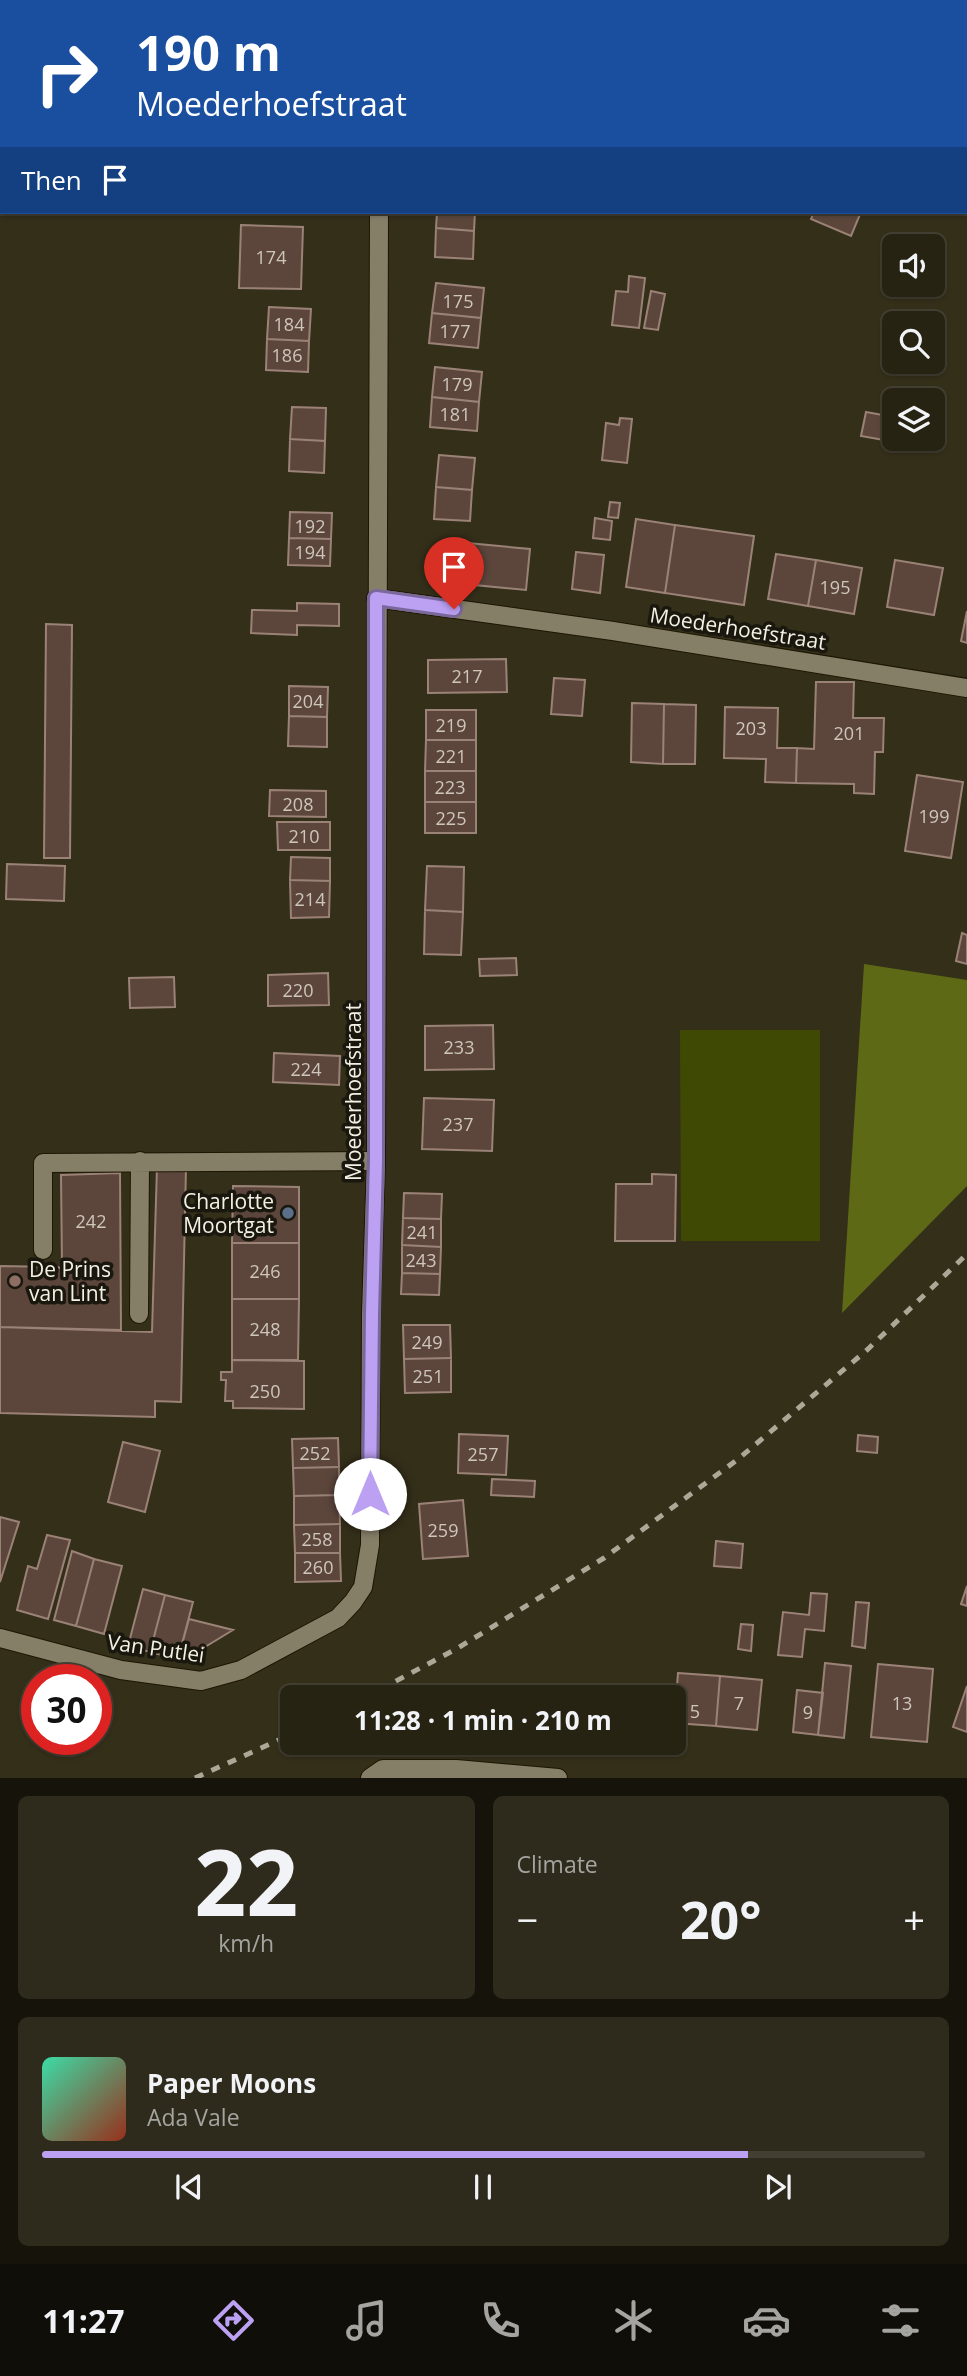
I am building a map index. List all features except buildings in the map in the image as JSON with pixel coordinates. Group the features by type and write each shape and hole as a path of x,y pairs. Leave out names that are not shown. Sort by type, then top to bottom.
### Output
{"street":[{"name":"Moederhoefstraat","path":"363,1587 370,1545 376,1161 379,214"},
{"name":"Moederhoefstraat","path":"376,598 614,631 967,688"},
{"path":"139,1314 140,1161"},
{"path":"43,1250 43,1163 376,1161"},
{"name":"Van Putlei","path":"0,1638 121,1670 201,1681 241,1670 338,1618 363,1587"},
{"path":"370,1777 383,1769 456,1769 558,1777"}],"green space":[{"path":"864,964 967,980 967,1186 842,1313"},
{"path":"680,1030 820,1030 820,1241 681,1241"}],"railway":[{"path":"388,1685 458,1648 604,1558 737,1460 867,1350 967,1254"},
{"path":"195,1778 280,1739"}],"place":[{"name":"Charlotte Moortgat","path":"288,1213"},
{"name":"De Prins van Lint","path":"15,1281"}],"route":[{"path":"370,1494 376,1161 376,598 454,609"}]}
